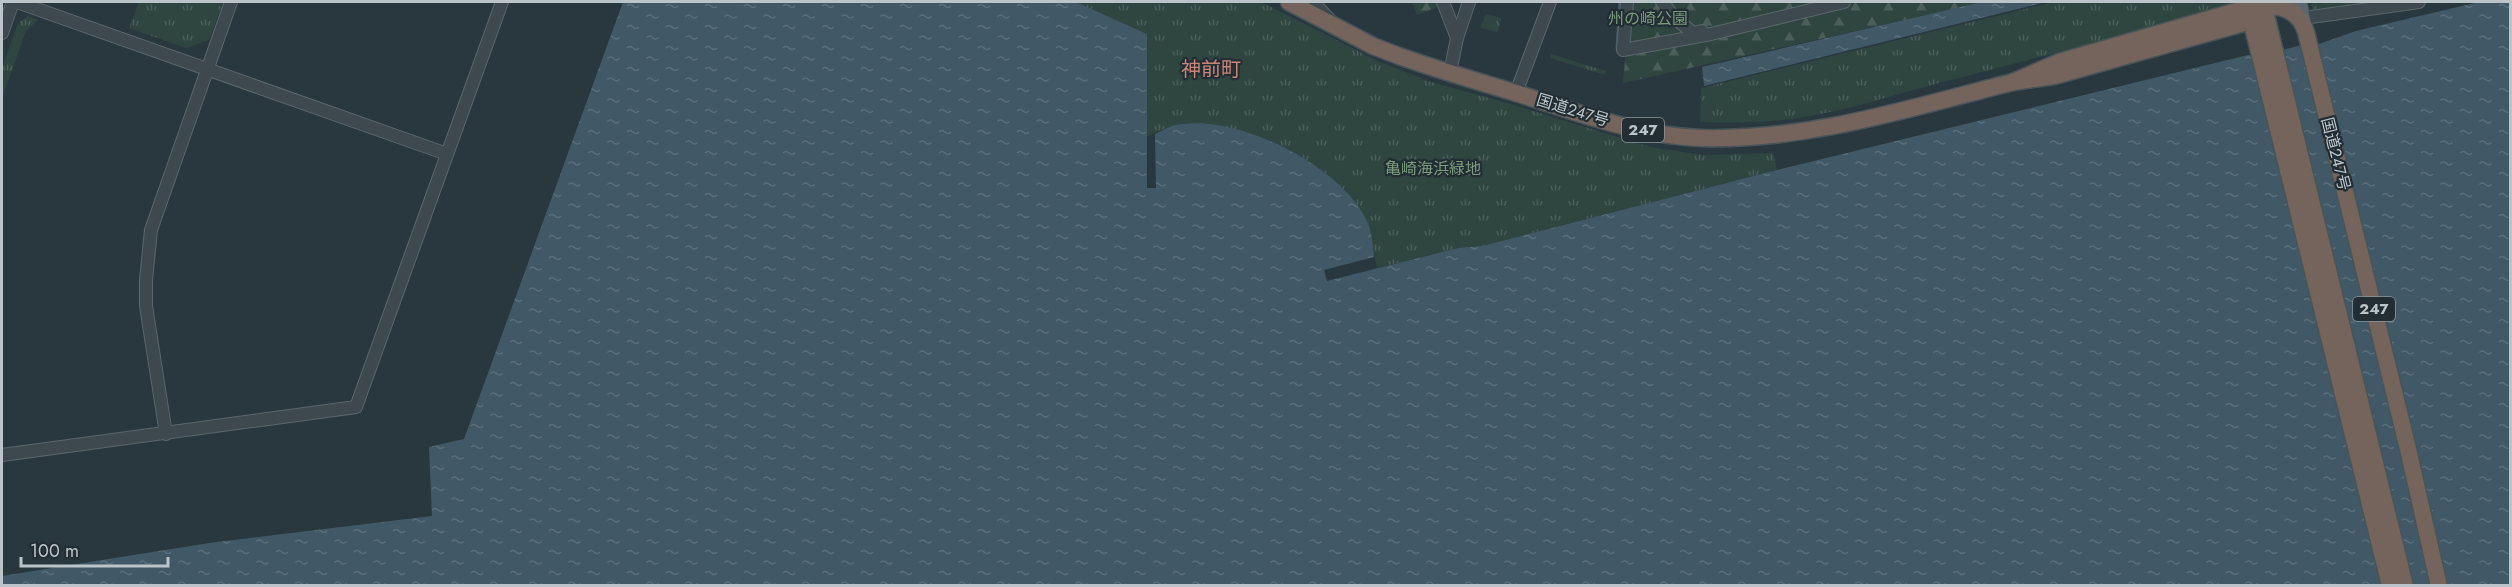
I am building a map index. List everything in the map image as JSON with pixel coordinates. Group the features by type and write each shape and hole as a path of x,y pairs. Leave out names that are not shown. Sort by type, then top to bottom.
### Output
{"highway":[{"name":"国道247号","path":"1289,2 1373,46 1450,72 1590,117 1649,132 1700,138 1732,138 1815,130 1882,116 2013,82 2054,76 2267,8"},
{"path":"2307,26 2292,11 2267,8 2266,45 2390,585"},
{"name":"国道247号","path":"2307,26 2439,585"},
{"name":"247","path":"2266,45 2405,585"}],"main road":[{"path":"2299,2 2307,26"}],"street":[{"path":"2,33 15,2 207,67 447,154"},
{"path":"166,434 146,306 147,254 159,204 231,2"},
{"path":"2,455 356,407 502,2"},
{"path":"1313,2 1335,25"},
{"path":"1443,2 1457,38"},
{"path":"1450,72 1457,38 1469,2"},
{"path":"1516,93 1550,2"},
{"path":"1627,2 1623,50 1711,34 1844,2"},
{"path":"1662,2 1675,18 1693,33 1823,2"},
{"path":"2307,26 2419,2"}],"green space":[{"path":"139,2 223,2 209,40 186,48 129,28"},
{"name":"亀崎海浜緑地","path":"1076,2 1261,2 1380,62 1431,82 1650,147 1703,155 1773,153 1777,170 1482,246 1458,248 1377,268 1368,225 1351,198 1310,162 1284,147 1257,135 1229,127 1202,124 1173,126 1147,136 1147,34"},
{"path":"1412,2 1439,2 1440,6 1417,15"},
{"name":"州の崎公園","path":"1630,2 1984,2 1623,83"},
{"path":"2054,2 2236,2 2230,6 1832,112 1768,121 1700,122 1701,88"},
{"path":"2311,2 2377,2 2313,10"},
{"path":"1486,14 1501,18 1498,32 1480,28"},
{"path":"28,16 38,20 26,31 2,98 2,68 18,23"},
{"path":"1551,54 1606,71 1605,75 1550,58"}],"water":[{"path":"623,2 1076,2 1147,34 1147,188 1156,188 1155,134 1173,126 1201,123 1228,127 1256,135 1284,148 1311,163 1354,200 1369,226 1374,257 1324,270 1327,281 1458,248 1482,246 1777,170 2248,55 2266,54 2306,44 2316,45 2356,31 2479,2 2510,2 2510,585 2,586 2,576 209,543 432,516 429,447 464,439"},
{"path":"1982,2 2046,2 1704,86 1702,67"}],"waterway":[{"path":"1617,48 1620,2"}],"district":[{"name":"神前町","path":"1211,69"}]}
